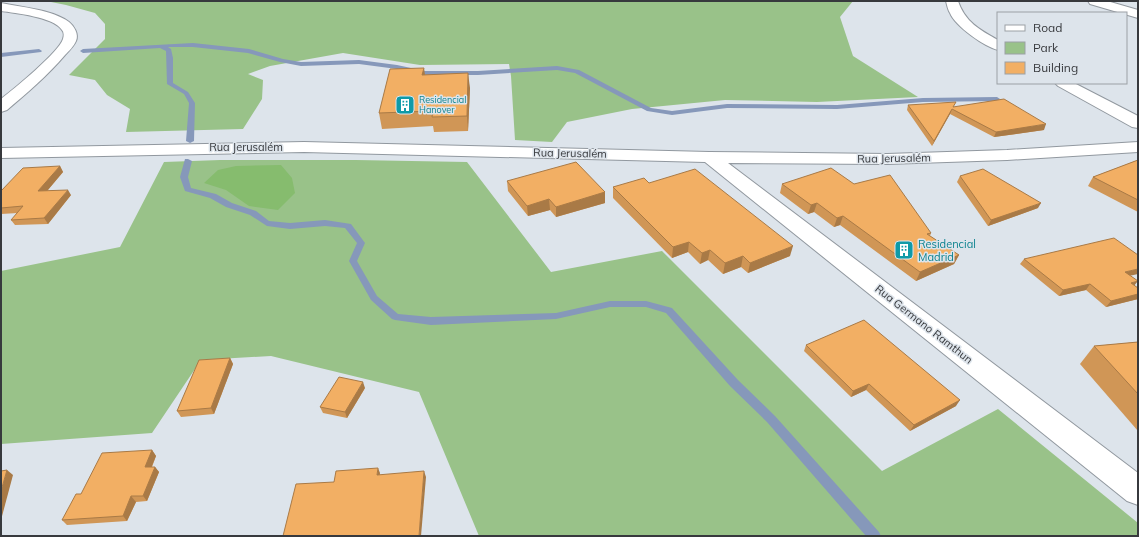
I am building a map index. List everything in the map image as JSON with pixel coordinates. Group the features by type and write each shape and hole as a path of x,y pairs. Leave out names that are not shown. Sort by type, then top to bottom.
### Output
{"street":[{"path":"952,1 956,14 974,32 997,45"},
{"path":"1094,1 1138,14"},
{"path":"1,6 42,16 62,23 70,30 70,40 58,56 42,72 1,107"},
{"path":"1065,84 1138,123"},
{"name":"Rua Jerusalém","path":"1,153 304,147 824,159 941,158 1138,147"},
{"name":"Rua Germano Ramthun","path":"709,156 1138,490"}],"green space":[{"path":"46,1 853,1 840,17 853,56 918,97 817,102 725,100 632,109 567,122 552,142 515,140 509,64 420,65 343,53 270,66 248,74 263,80 262,99 243,129 126,132 130,109 107,95 95,80 69,75 105,39 105,24 95,13"},
{"path":"220,160 467,162 551,272 662,251 882,471 998,409 1138,523 1138,536 479,536 419,392 271,356 201,360 152,433 1,444 1,271 120,247 164,162"},
{"path":"281,165 292,178 295,193 278,210 249,206 226,190 204,183 218,170 236,166"}],"building":[{"path":"424,68 422,75 468,73 467,116 432,117 433,111 379,113 390,69"},
{"path":"1004,99 1046,124 996,132 952,109 934,141 908,105 956,102 953,107"},
{"path":"1138,160 1138,200 1093,177"},
{"path":"576,162 605,192 556,207 549,199 527,206 507,181"},
{"path":"60,166 38,191 68,190 44,218 11,220 23,206 1,208 1,191 23,168"},
{"path":"831,168 854,184 890,175 931,233 927,234 959,255 920,272 843,216 837,218 817,203 811,205 782,184"},
{"path":"695,169 793,246 750,263 743,256 725,263 710,250 702,253 689,242 673,247 613,187 644,178 649,183"},
{"path":"983,169 1041,203 991,220 960,176"},
{"path":"1114,238 1138,255 1138,269 1125,272 1138,281 1131,283 1138,288 1138,294 1111,301 1090,284 1063,290 1024,259"},
{"path":"864,320 960,400 914,425 869,384 853,391 806,345"},
{"path":"1138,342 1138,394 1094,346"},
{"path":"230,358 211,408 177,411 199,360"},
{"path":"339,377 363,382 345,412 320,407"},
{"path":"152,450 145,467 155,467 143,496 131,496 123,516 62,520 76,494 81,494 102,453"},
{"path":"378,468 377,475 424,471 419,536 283,536 296,484 334,482 336,471"},
{"path":"7,470 1,491 1,471"}],"waterway":[{"path":"161,46 193,45 249,51 282,61 301,64 359,62 397,67 425,73 478,73 557,68 577,71 649,110 672,113 727,106 837,107 923,100 997,99"},
{"path":"83,51 161,46"},
{"path":"161,46 169,50 170,84 186,93 192,103 190,141"},
{"path":"1,55 39,51"},
{"path":"188,161 184,177 188,189 213,196 229,205 253,213 267,223 290,226 325,223 348,226 361,243 353,261 374,298 395,317 431,321 556,316 610,304 646,304 669,310 734,383 771,419 874,536"}],"place":[{"name":"Residencial Hanover","path":"405,105"},
{"name":"Residencial Madrid","path":"904,250"}]}
